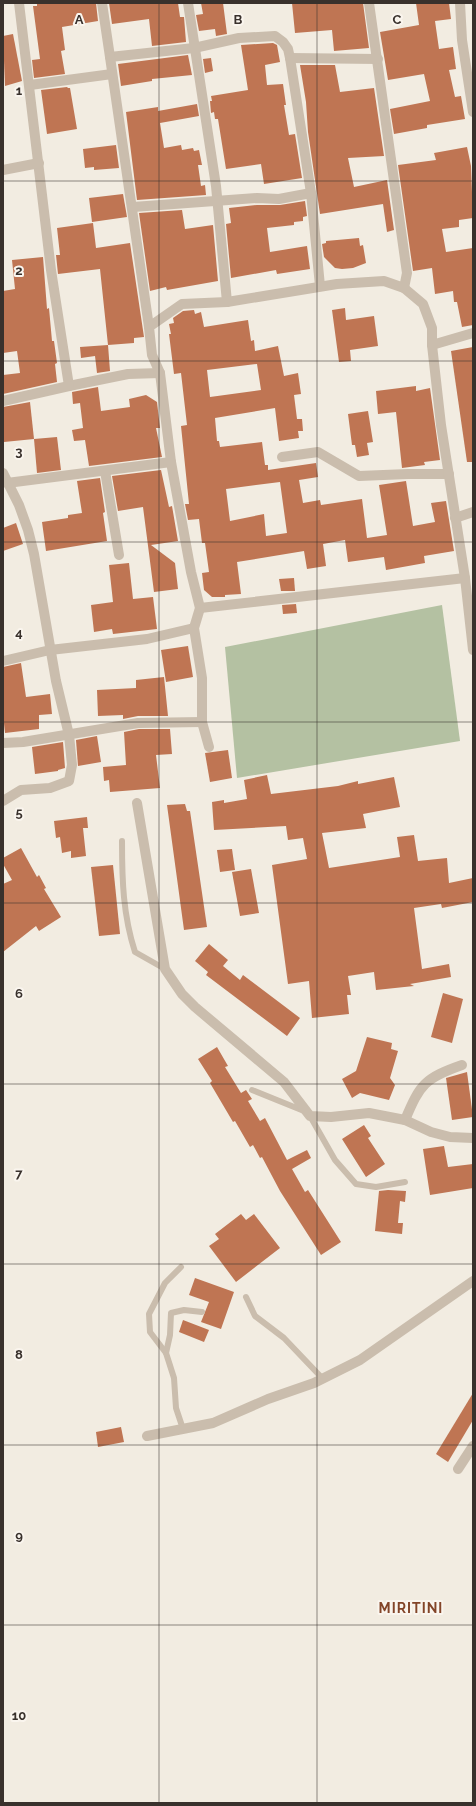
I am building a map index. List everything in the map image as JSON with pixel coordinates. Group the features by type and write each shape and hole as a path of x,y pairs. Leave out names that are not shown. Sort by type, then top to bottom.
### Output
{"street":[{"path":"20,3 51,270 69,386"},
{"path":"102,3 150,327 152,355 160,373 171,462 191,572 200,608 194,628 202,678 202,722 209,747"},
{"path":"188,3 217,200 227,302"},
{"path":"369,3 407,273 404,288"},
{"path":"460,3 462,40 473,112"},
{"path":"110,57 194,48 239,38 275,36 283,42 288,48 290,58 311,193 320,286"},
{"path":"290,58 378,59"},
{"path":"30,85 112,74"},
{"path":"3,170 39,163"},
{"path":"132,206 257,198 279,199 311,193"},
{"path":"150,327 182,304 227,302 320,286 384,281 404,288 423,304 432,328 432,345 449,474 471,614 473,650"},
{"path":"432,345 473,333"},
{"path":"3,401 128,374 160,373"},
{"path":"282,457 318,452 359,476 449,474"},
{"path":"7,483 171,462"},
{"path":"105,471 119,555"},
{"path":"3,473 19,505 28,530 50,650 69,735 72,765 69,781 50,788 21,790 3,801"},
{"path":"456,518 473,512"},
{"path":"200,608 465,578"},
{"path":"3,661 50,650 147,639 194,628"},
{"path":"3,743 23,742 138,723 202,722"},
{"path":"137,803 165,969 190,1002 284,1082 308,1114 331,1117 369,1113 405,1120 431,1132 450,1137 473,1138"},
{"path":"405,1120 415,1095 430,1078 462,1065"},
{"path":"147,1436 213,1423 268,1399 323,1379 360,1360 473,1281"},
{"path":"458,1469 473,1446"}],"lane":[{"path":"122,841 122,887 127,926 134,952 165,969"},
{"path":"252,1090 308,1114 335,1160 356,1184 376,1187 405,1182"},
{"path":"181,1267 165,1283 150,1314 150,1332 166,1353 174,1378 176,1408 183,1429"},
{"path":"246,1297 256,1316 284,1338 323,1379"},
{"path":"166,1353 170,1335 172,1313 184,1310 202,1312"}],"green space":[{"path":"442,605 460,741 237,778 225,647"}],"building":[{"path":"37,3 96,3 98,21 62,27 65,50 61,51 65,74 34,78 32,60 40,59 33,6 37,6"},
{"path":"109,3 178,3 180,17 184,17 186,42 152,46 149,19 112,24"},
{"path":"201,3 223,3 227,34 216,36 215,29 199,31 196,15 203,14"},
{"path":"292,3 363,3 369,48 334,51 332,30 295,33"},
{"path":"416,3 449,3 451,19 435,21 439,49 453,47 456,69 449,70 455,97 461,96 465,119 427,125 427,128 394,134 390,109 430,101 424,74 388,80 380,32 419,25"},
{"path":"13,34 22,81 5,86 3,36"},
{"path":"273,43 277,45 280,62 265,65 267,85 283,84 286,105 284,105 289,135 295,134 302,178 264,184 261,164 226,169 218,119 215,119 214,112 211,113 210,101 212,101 211,96 248,90 241,45"},
{"path":"188,55 192,75 152,79 152,81 121,86 118,64"},
{"path":"211,58 213,71 205,73 203,59"},
{"path":"300,65 335,65 340,92 374,88 384,156 348,158 354,187 387,180 394,230 387,232 383,204 320,214"},
{"path":"67,87 70,88 77,129 47,134 41,90"},
{"path":"197,104 199,116 160,123 164,148 181,145 182,150 193,148 194,151 199,150 202,165 198,165 201,186 205,185 206,195 137,200 126,112 158,107 158,111"},
{"path":"116,145 119,168 94,170 94,167 85,168 83,149"},
{"path":"467,147 471,166 473,218 459,220 459,227 442,229 446,252 473,248 473,325 462,327 457,302 454,302 453,291 435,294 432,268 413,271 398,165 436,160 434,153"},
{"path":"123,194 127,217 92,222 89,198"},
{"path":"305,201 307,216 303,217 303,221 294,222 294,225 267,228 270,252 307,246 310,269 277,274 276,270 231,278 226,224 231,223 229,208 257,205 280,205"},
{"path":"182,210 185,229 213,225 218,281 167,290 166,287 150,291 139,213"},
{"path":"93,223 96,248 130,243 144,337 134,338 134,343 108,345 100,269 58,274 56,255 60,255 57,228"},
{"path":"359,238 360,246 363,245 366,263 353,268 335,268 324,257 322,244 326,243 326,241"},
{"path":"43,257 47,309 49,308 52,341 54,341 57,363 55,364 57,382 3,394 3,375 20,373 17,351 3,353 3,291 15,289 12,260"},
{"path":"345,308 346,320 374,316 378,346 350,350 351,361 339,362 332,310"},
{"path":"194,310 195,314 201,312 204,327 248,320 251,341 254,340 255,351 278,346 284,376 298,373 301,394 294,395 297,419 302,419 303,431 298,431 299,438 279,441 275,408 215,418 217,441 219,441 220,447 262,442 265,465 268,465 268,470 316,463 318,477 299,480 303,503 320,500 321,505 362,499 367,538 387,535 379,485 406,481 413,526 435,522 431,503 446,501 454,551 424,556 425,563 386,570 384,557 348,562 345,540 323,544 326,566 307,569 304,551 237,562 241,594 225,595 225,597 212,597 204,590 202,573 209,572 205,543 202,543 199,519 188,520 185,504 189,504 181,426 187,425 181,373 174,374 169,334 171,334 169,324 174,323 173,318 183,311","holes":["257,364 261,390 210,397 207,370","280,482 287,533 266,536 264,514 230,521 226,489"]},
{"path":"108,345 110,371 97,373 95,356 81,358 80,347"},
{"path":"473,347 473,462 467,462 451,351"},
{"path":"416,386 416,391 430,388 440,460 424,462 425,465 402,468 396,412 378,414 376,391"},
{"path":"98,387 101,411 130,407 129,399 146,395 157,402 160,428 156,428 162,457 89,466 85,440 74,441 72,430 83,428 80,403 73,404 72,392"},
{"path":"30,402 34,439 4,442 3,407"},
{"path":"368,411 373,442 367,443 369,455 357,457 355,445 352,445 348,414"},
{"path":"57,437 61,470 37,473 34,439"},
{"path":"161,470 169,507 172,506 178,541 151,545 175,563 178,589 154,592 143,507 118,511 112,476"},
{"path":"100,478 105,512 103,513 107,541 46,551 42,522 68,518 68,515 82,513 77,481"},
{"path":"16,523 23,544 3,551 3,528"},
{"path":"129,563 133,599 153,597 157,629 113,634 112,629 94,632 91,605 113,602 109,565"},
{"path":"294,578 295,591 281,591 279,579"},
{"path":"296,604 297,613 283,614 282,605"},
{"path":"188,646 193,677 166,682 161,650"},
{"path":"21,663 26,697 50,694 52,714 39,715 39,729 5,733 3,714 3,667"},
{"path":"164,677 168,716 138,716 123,719 123,715 98,716 97,690 136,688 136,680"},
{"path":"139,729 170,729 172,754 156,755 160,788 110,792 109,780 104,781 103,767 126,765 124,732"},
{"path":"97,736 101,762 78,766 76,740"},
{"path":"63,742 65,768 58,771 35,774 32,747"},
{"path":"228,750 232,778 210,782 205,753"},
{"path":"267,775 271,794 338,786 358,781 358,784 394,777 400,807 363,814 366,828 322,833 329,868 400,857 397,837 414,835 418,861 447,858 449,883 473,878 473,902 442,908 441,904 414,908 422,969 449,964 451,977 410,984 414,986 376,990 374,972 348,976 351,995 347,995 349,1014 312,1018 309,981 288,984 272,865 307,859 303,838 288,840 286,826 214,830 212,802 224,800 224,803 247,799 244,780"},
{"path":"185,804 187,811 190,811 207,927 184,930 167,805"},
{"path":"87,817 88,828 83,828 86,856 71,858 71,851 62,853 60,837 56,838 54,821"},
{"path":"21,848 37,877 39,875 46,888 44,889 61,917 39,931 36,926 3,952 3,884 12,880 3,864 3,858"},
{"path":"232,849 235,870 220,872 217,850"},
{"path":"113,865 120,934 99,936 91,867"},
{"path":"251,869 259,913 240,916 232,872"},
{"path":"209,944 228,960 223,966 240,980 243,975 300,1018 287,1036 206,975 208,972 195,961"},
{"path":"443,993 463,999 452,1043 431,1037"},
{"path":"367,1037 392,1043 391,1049 398,1051 390,1078 395,1085 389,1100 360,1093 352,1098 342,1079 356,1071"},
{"path":"217,1047 228,1066 225,1067 241,1093 246,1090 252,1099 248,1101 260,1121 265,1118 287,1160 307,1150 311,1158 292,1169 305,1192 308,1190 341,1242 321,1255 280,1191 262,1157 260,1158 253,1145 250,1147 235,1121 233,1122 210,1083 212,1081 198,1059"},
{"path":"467,1072 473,1117 452,1120 446,1078"},
{"path":"364,1125 371,1136 368,1138 385,1164 366,1177 342,1139"},
{"path":"444,1146 448,1167 473,1164 473,1188 430,1195 423,1149"},
{"path":"379,1191 406,1191 405,1202 400,1201 398,1223 403,1223 402,1234 375,1231"},
{"path":"241,1214 246,1220 254,1214 280,1248 236,1282 209,1246 219,1239 215,1234"},
{"path":"195,1278 234,1292 221,1329 201,1322 209,1302 189,1295"},
{"path":"183,1320 209,1330 204,1342 179,1332"},
{"path":"473,1393 473,1420 448,1462 436,1454"},
{"path":"121,1427 124,1442 98,1447 96,1432"}],"district":[{"name":"MIRITINI","path":"411,1608"}]}
